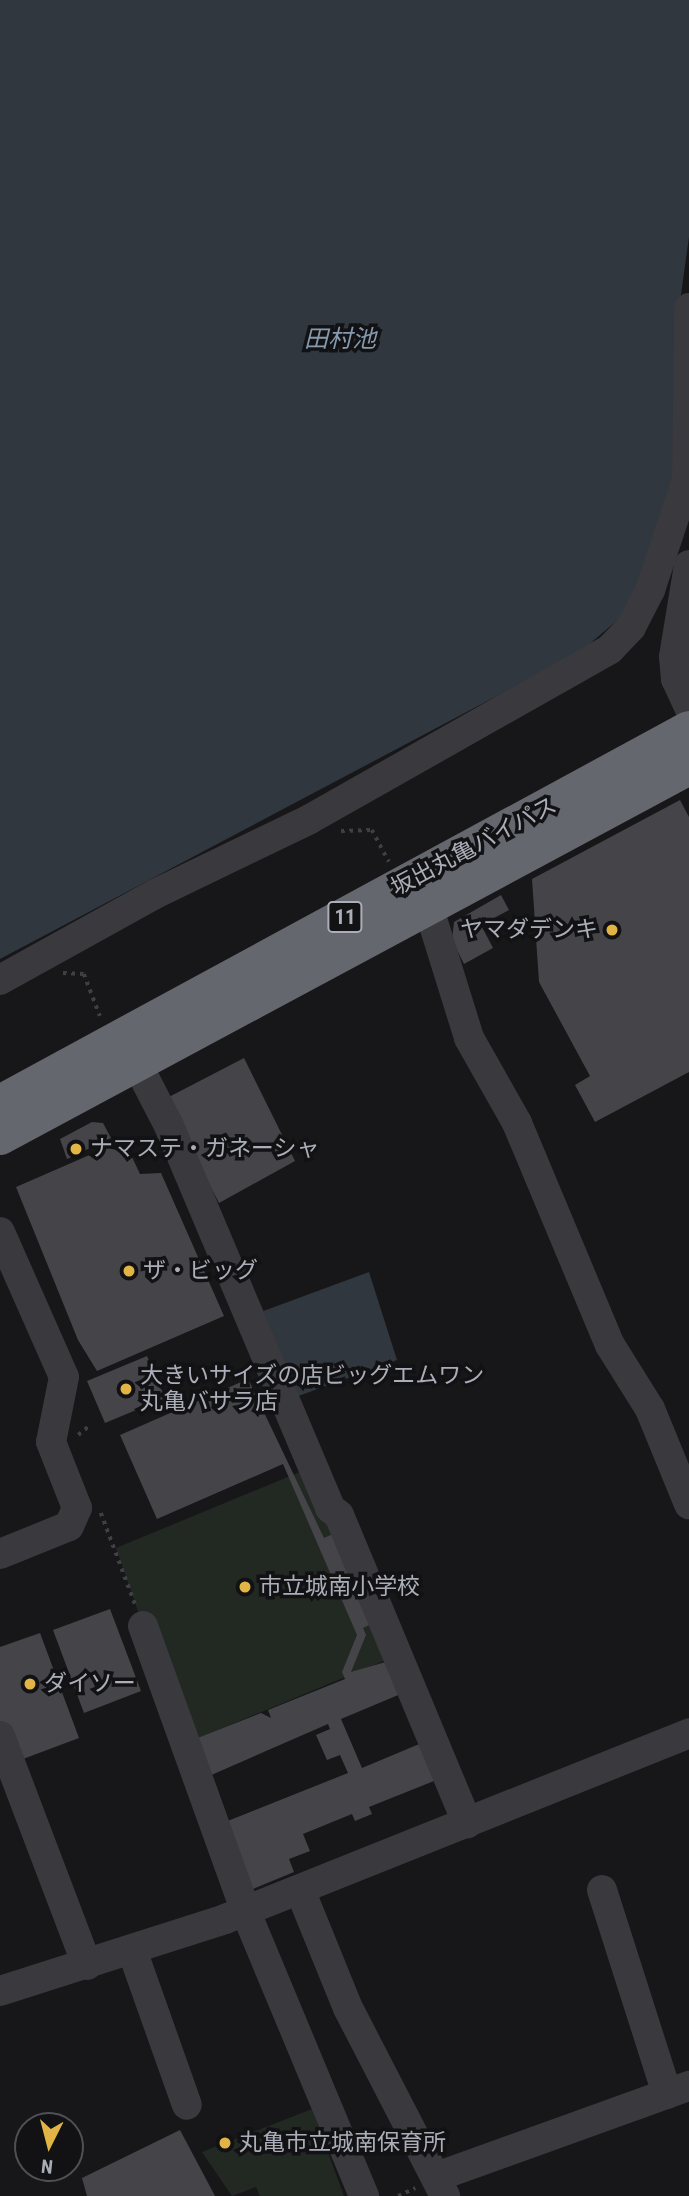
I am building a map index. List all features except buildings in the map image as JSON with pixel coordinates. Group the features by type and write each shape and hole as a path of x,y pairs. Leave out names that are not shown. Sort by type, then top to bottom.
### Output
{"highway":[{"name":"坂出丸亀バイパス","path":"0,1136 122,1054 414,896 689,730"},
{"name":"坂出丸亀バイパス","path":"414,896 689,766"},
{"name":"坂出丸亀バイパス","path":"0,1104 122,1054"}],"street":[{"path":"12,973 155,894 303,822 610,649 631,627 673,530 687,479 689,308"},
{"path":"689,565 674,657 676,680 689,707"},
{"path":"414,896 469,1038 517,1123 610,1345 650,1409 689,1504"},
{"path":"122,1054 169,1126 330,1508 339,1516 467,1823"},
{"path":"0,1232 64,1377 51,1442 76,1508 69,1526 0,1554"},
{"path":"143,1626 245,1910 364,2196"},
{"path":"0,1991 132,1950 300,1890 689,1733"},
{"path":"0,1736 87,1965"},
{"path":"300,1890 348,2008 440,2187 678,2090 601,1890"},
{"path":"132,1950 187,2105"}],"path":[{"path":"303,822 321,831 372,830 414,896"},
{"path":"12,973 84,974 122,1054"},
{"path":"74,1447 88,1427"},
{"path":"100,1510 143,1626"}],"shaded area":[{"path":"307,1469 391,1658 184,1744 116,1548"},
{"path":"312,2109 344,2196 260,2196 256,2187 232,2196 202,2152"}],"water":[{"name":"田村池","path":"0,0 689,0 689,237 680,302 674,513 620,618 580,652 0,959"},
{"path":"369,1272 397,1360 293,1398 258,1313"}],"place":[{"name":"ヤマダデンキ","path":"612,930"},
{"name":"ナマステ・ガネーシャ","path":"76,1149"},
{"name":"ザ・ビッグ","path":"129,1271"},
{"name":"大きいサイズの店ビッグエムワン 丸亀バサラ店","path":"126,1389"},
{"name":"市立城南小学校","path":"245,1587"},
{"name":"ダイソー","path":"30,1684"},
{"name":"丸亀市立城南保育所","path":"225,2143"}]}
